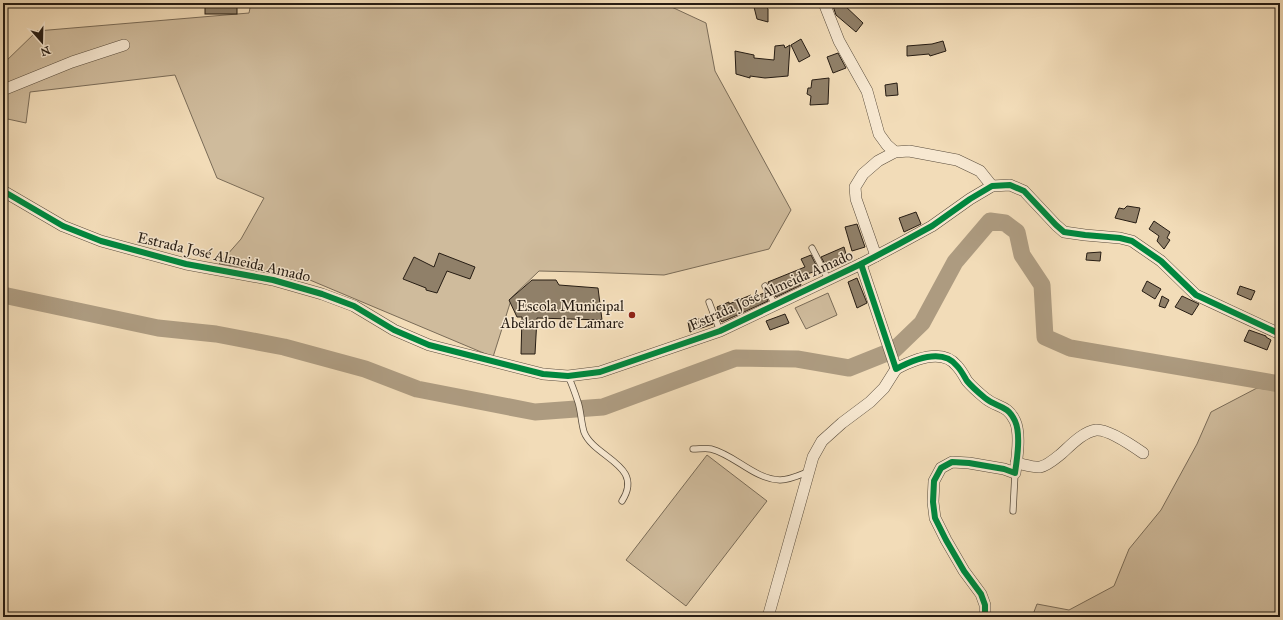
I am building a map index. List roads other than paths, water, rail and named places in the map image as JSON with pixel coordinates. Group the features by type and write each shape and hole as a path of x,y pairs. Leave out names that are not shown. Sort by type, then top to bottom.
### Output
{"street":[{"path":"824,3 839,41 856,68 867,91 879,134 887,145 895,152"},
{"path":"3,90 72,62 124,45"},
{"path":"876,256 856,199 855,187 863,174 878,161 895,152 909,151 957,160 980,171 992,186"},
{"name":"Estrada José Almeida Amado","path":"3,191 63,226 101,241 186,264 273,280 322,294 354,306 394,330 429,344 543,374 568,376 600,372 720,331 861,264 932,226 970,199 992,186 1010,185 1024,191 1064,232 1120,238 1132,241 1161,261 1196,295 1280,334"},
{"path":"768,617 813,457 822,441 842,423 870,402 884,388 894,365 861,264"},
{"path":"894,365 936,356 948,357 956,364 967,381 986,399 1008,410 1016,422 1018,432 1016,468"},
{"path":"985,617 985,605 981,594 964,571 935,518 933,502 934,481 941,468 952,462 975,463 1004,469 1040,467 1054,460 1071,444 1086,434 1097,430 1109,433 1143,453"}],"lane":[{"path":"812,248 828,279"},
{"path":"765,286 775,305"},
{"path":"709,302 720,331"},
{"path":"568,376 578,402 584,432 588,439 600,451 623,468 628,486 627,494 622,501"},
{"path":"693,449 709,448 719,451 750,470 768,478 780,480 790,479 810,471"},
{"path":"1013,512 1016,468"}],"waterway":[{"path":"3,295 158,328 216,334 284,347 365,369 417,389 535,412 603,407 736,358 797,359 849,368 894,350 922,323 955,262 990,221 1005,223 1017,232 1022,255 1042,285 1045,337 1070,348 1280,384"}],"place":[{"name":"Escola Municipal Abelardo de Lamare","path":"632,315"}]}
